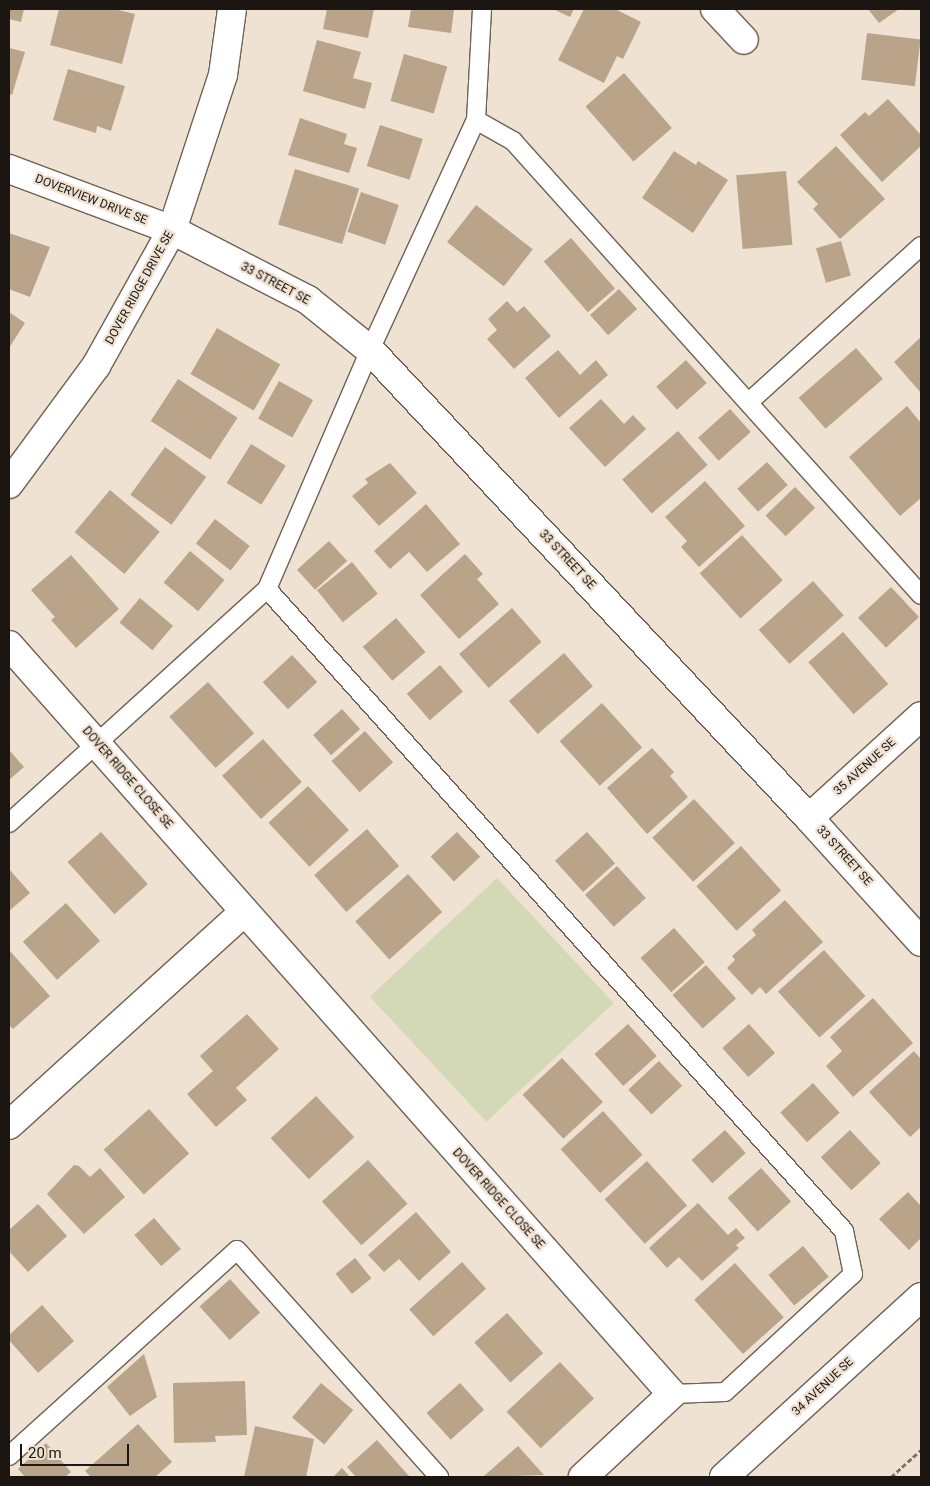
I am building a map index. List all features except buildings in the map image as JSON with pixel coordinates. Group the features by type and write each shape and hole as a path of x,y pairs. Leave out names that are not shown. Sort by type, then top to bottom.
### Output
{"street":[{"name":"DOVER RIDGE DRIVE SE","path":"9,484 96,366 172,230 223,75 232,9"},
{"path":"715,9 744,40"},
{"name":"DOVERVIEW DRIVE SE","path":"9,169 172,230"},
{"name":"33 STREET SE","path":"172,230 308,300 370,350 810,818 921,942"},
{"name":"DOVER RIDGE CLOSE SE","path":"9,645 672,1394"},
{"name":"35 AVENUE SE","path":"810,818 921,716"},
{"path":"9,1125 244,912"},
{"name":"34 AVENUE SE","path":"724,1477 921,1297"},
{"path":"583,1477 672,1394"}],"lane":[{"path":"9,823 266,589 370,350 476,120 482,9"},
{"path":"476,120 513,141 921,595"},
{"path":"749,402 921,246"},
{"path":"266,589 844,1231 853,1274 725,1392 672,1394"},
{"path":"9,1456 237,1250 439,1477"}],"path":[{"path":"891,1477 921,1450"}],"green space":[{"path":"497,878 614,1003 486,1122 370,997"}]}
